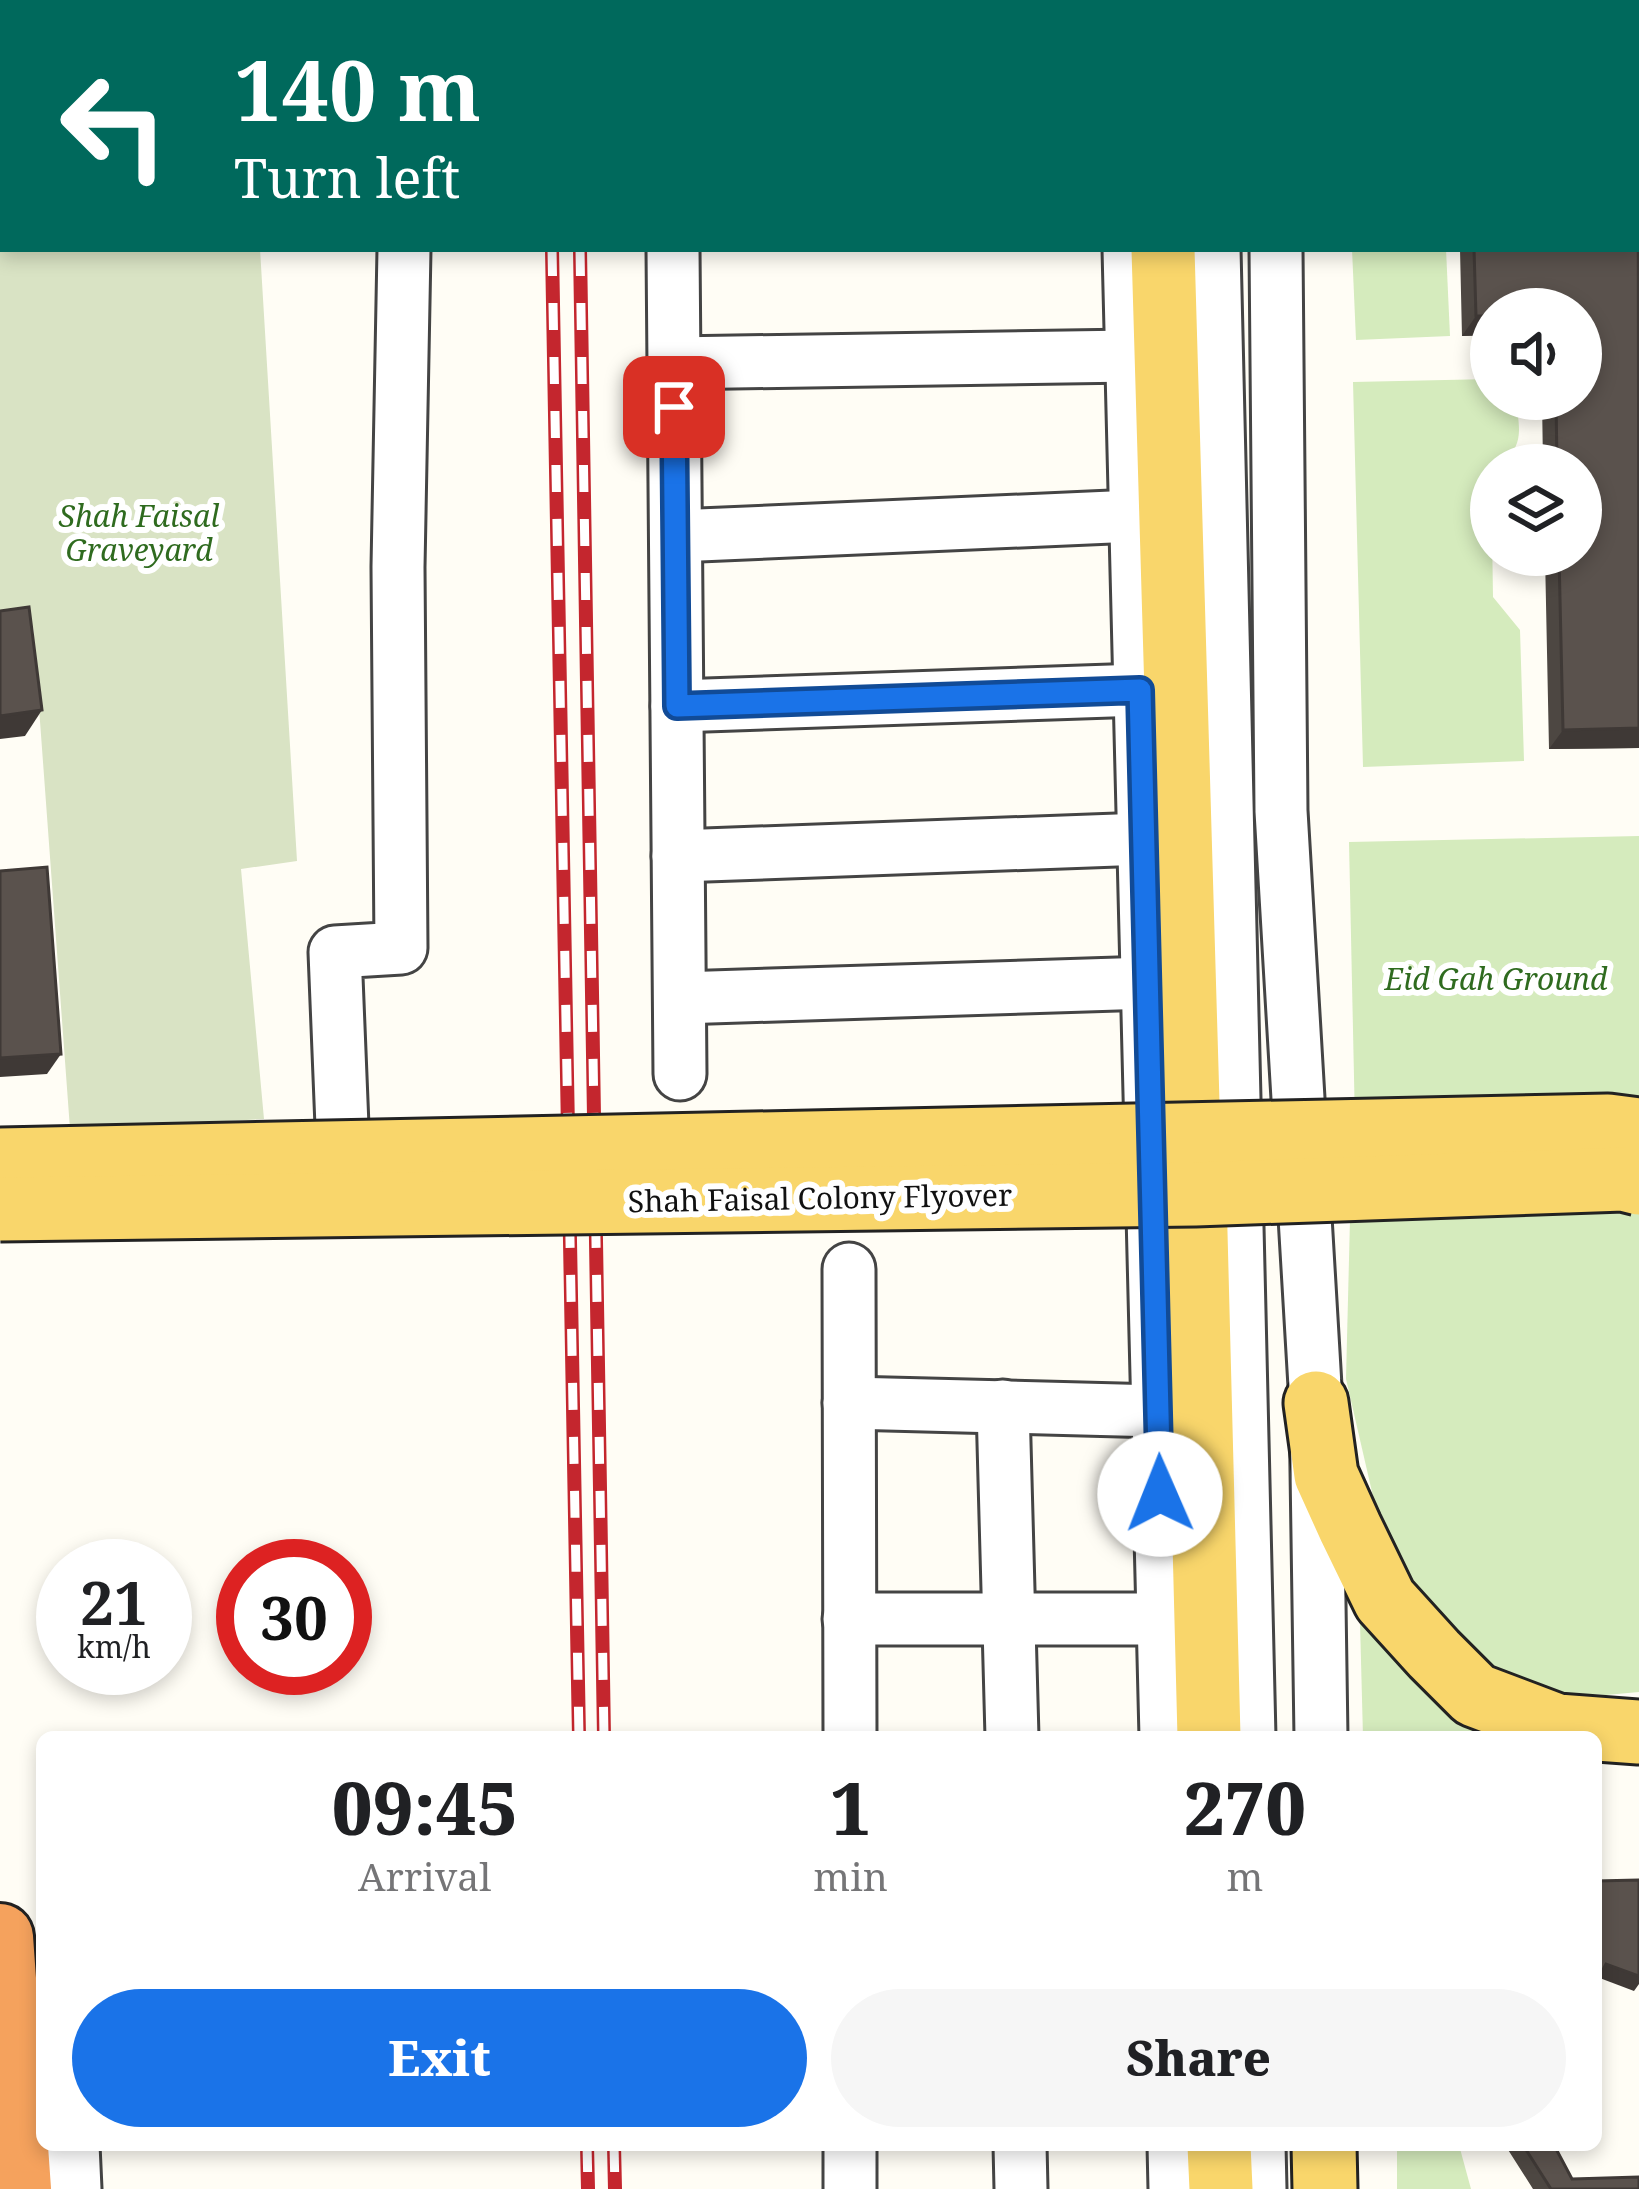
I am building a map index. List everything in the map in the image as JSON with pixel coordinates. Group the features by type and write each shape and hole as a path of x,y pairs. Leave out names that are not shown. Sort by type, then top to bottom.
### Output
{"highway":[{"path":"0,1937 18,2189"}],"main road":[{"path":"1163,252 1209,1731"},
{"name":"Shah Faisal Colony Flyover","path":"0,1209 1192,1166 1608,1126 1639,1130"},
{"name":"Shah Faisal Colony Flyover","path":"0,1160 344,1151 1192,1166 1639,1183"},
{"path":"1316,1403 1326,1475 1385,1600 1475,1696 1544,1731"},
{"path":"1602,1742 1639,1732"},
{"path":"1602,1754 1639,1762"},
{"path":"1220,2151 1221,2189"},
{"path":"1324,2151 1325,2189"}],"street":[{"path":"344,1151 335,952 401,948 398,567 404,252"},
{"path":"673,252 680,1074"},
{"path":"1129,252 1166,1731"},
{"path":"1214,252 1249,1731"},
{"path":"1276,252 1281,811 1316,1403 1321,1731"},
{"path":"674,363 1131,356"},
{"path":"676,536 1134,516"},
{"path":"677,706 1140,690"},
{"path":"678,856 1144,838"},
{"path":"680,998 1148,983"},
{"path":"849,1269 850,1731"},
{"path":"849,1402 1158,1411"},
{"path":"1004,1406 1012,1731"},
{"path":"849,1619 1163,1619"},
{"path":"73,2151 75,2189"},
{"path":"850,2151 850,2189"},
{"path":"1020,2151 1021,2189"},
{"path":"1174,2151 1175,2189"},
{"path":"1258,2151 1260,2189"}],"green space":[{"name":"Shah Faisal Graveyard","path":"0,252 260,252 297,861 241,869 264,1119 70,1129 33,626 0,628"},
{"path":"1352,252 1446,252 1450,336 1356,340"},
{"path":"1470,379 1470,420 1518,420 1516,444 1470,444 1470,576 1493,576 1493,597 1520,630 1524,761 1363,767 1353,382"},
{"name":"Eid Gah Ground","path":"1639,836 1639,1117 1355,1124 1349,842"},
{"path":"1617,1210 1639,1214 1639,1692 1561,1693 1510,1681 1462,1650 1415,1599 1384,1544 1346,1379 1350,1219"},
{"path":"1359,1584 1547,1731 1363,1731"},
{"path":"1397,2151 1461,2151 1471,2189 1397,2189"}],"building":[{"path":"1474,252 1638,252 1639,728 1563,730 1559,576 1602,576 1602,444 1557,444 1556,420 1602,420 1602,288 1475,288"},
{"path":"29,607 42,710 0,716 0,611"},
{"path":"47,867 61,1054 0,1058 0,871"},
{"path":"1639,1880 1639,1976 1606,1964 1602,1972 1602,1881"},
{"path":"1527,2151 1557,2151 1572,2179 1639,2177 1639,2189 1551,2189"}],"railway":[{"path":"552,252 579,1731"},
{"path":"580,252 604,1731"},
{"path":"587,2151 588,2189"},
{"path":"614,2151 615,2189"}],"route":[{"path":"674,407 677,706 1140,690 1160,1494"}]}
